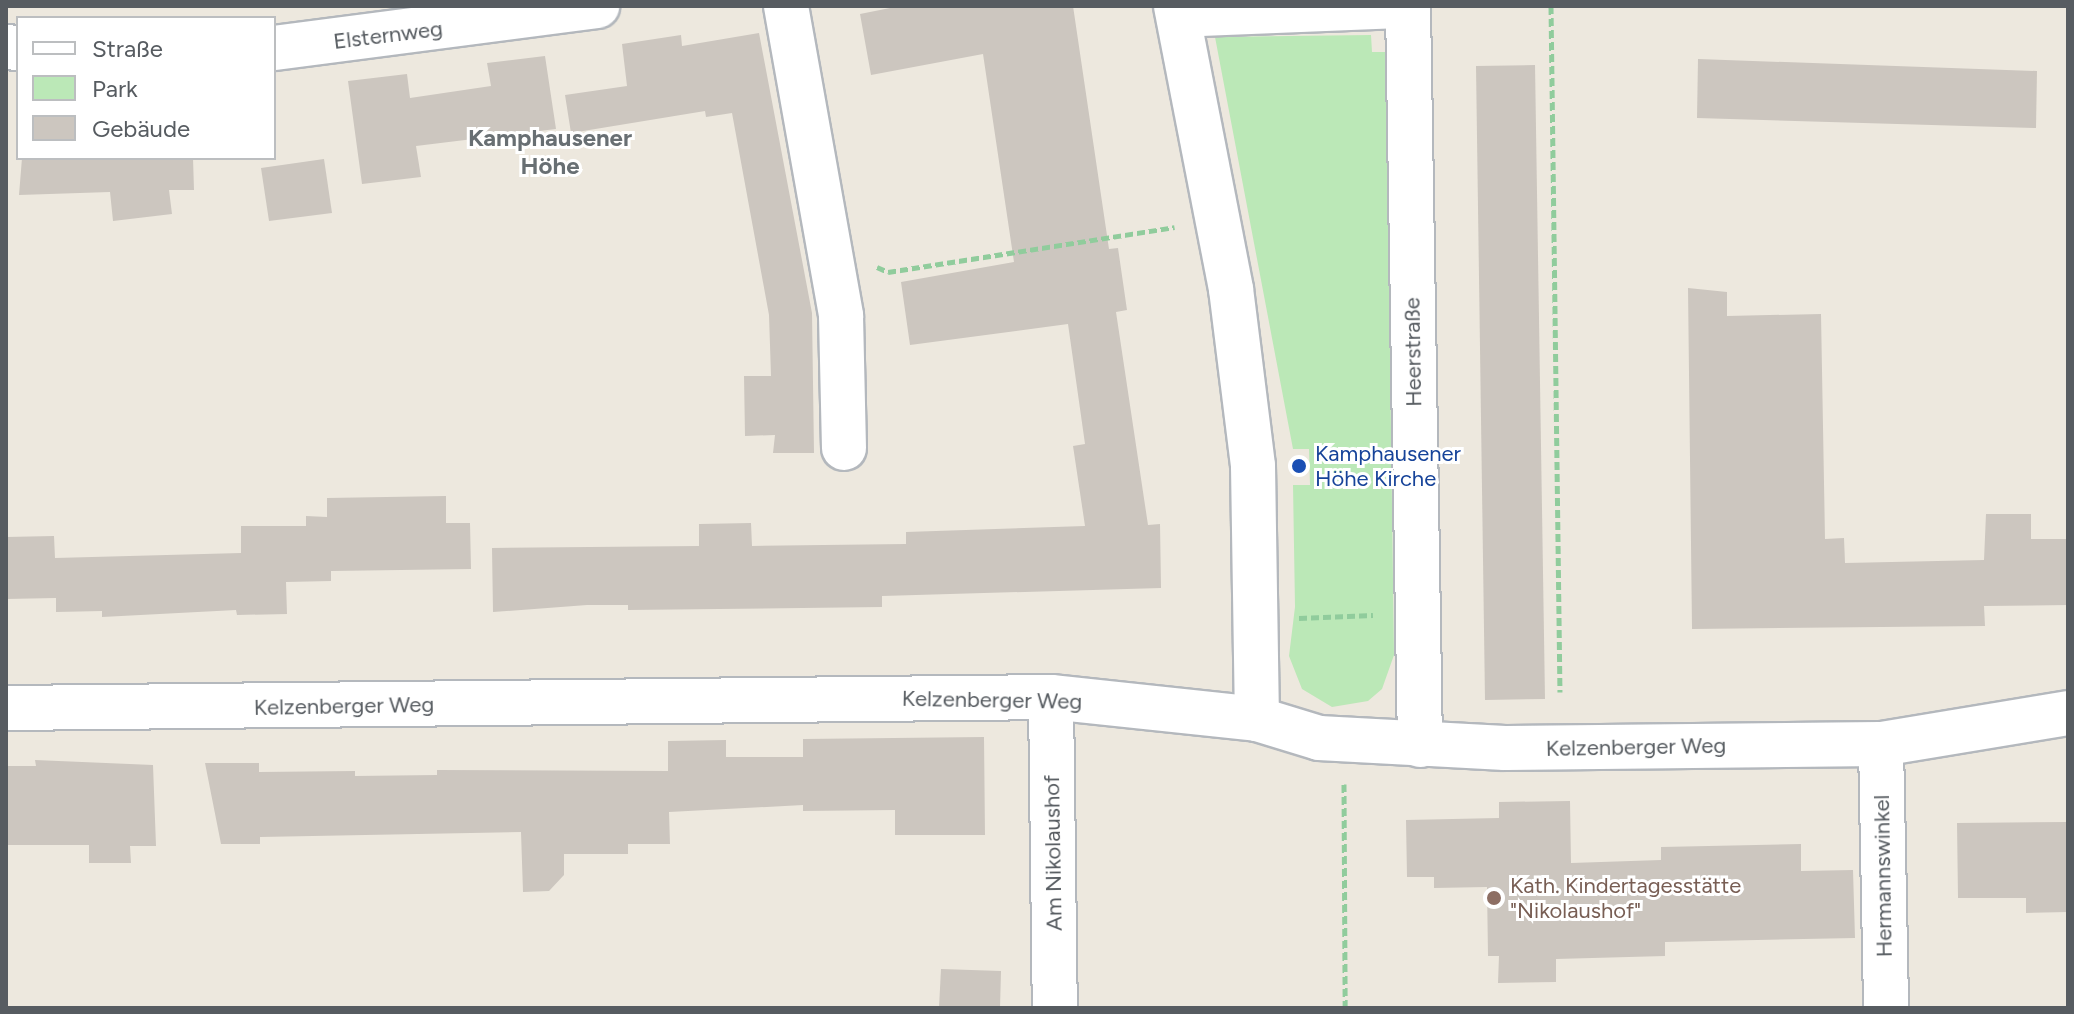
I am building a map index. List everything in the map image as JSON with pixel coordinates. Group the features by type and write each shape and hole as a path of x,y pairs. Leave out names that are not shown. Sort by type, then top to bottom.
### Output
{"street":[{"name":"Elsternweg","path":"276,48 597,6"},
{"path":"786,6 841,316 844,448"},
{"name":"Heerstraße","path":"1257,719 1253,466 1218,220 1177,11 1405,6 1420,745"},
{"name":"Kelzenberger Weg","path":"6,708 1051,697 1257,719 1319,738 1420,745 1881,744 2068,713"},
{"name":"Am Nikolaushof","path":"1051,697 1055,1008"},
{"name":"Hermannswinkel","path":"1881,744 1886,1008"}],"path":[{"path":"1551,6 1560,692"},
{"path":"829,246 888,272 1218,220"},
{"path":"1257,620 1418,613"},
{"path":"1343,739 1345,1008"}],"green space":[{"path":"1371,35 1372,52 1386,52 1394,655 1382,689 1368,701 1332,707 1302,689 1289,656 1295,607 1293,485 1310,485 1309,449 1293,449 1215,37"}],"building":[{"path":"900,6 1073,6 1109,249 1118,248 1127,310 1116,312 1148,525 1160,524 1161,588 882,596 882,607 628,610 628,605 587,605 493,612 492,548 699,546 699,524 751,523 752,546 906,544 906,532 1085,526 1073,446 1085,444 1068,324 910,345 901,282 1014,262 983,54 871,75 860,14"},
{"path":"759,33 812,313 814,453 773,453 775,435 745,436 744,376 771,376 769,315 732,113 706,117 705,111 571,133 565,95 627,86 622,44 681,35 682,46"},
{"path":"545,56 556,129 416,146 421,177 362,184 348,81 407,74 410,98 491,86 487,63"},
{"path":"1698,59 2037,71 2036,128 1697,118"},
{"path":"1535,65 1545,699 1485,700 1476,66"},
{"path":"324,159 332,213 269,221 261,168"},
{"path":"22,160 193,160 194,190 169,190 172,214 113,221 110,192 19,195"},
{"path":"1688,288 1727,292 1727,316 1821,314 1825,539 1844,538 1845,563 1984,560 1986,514 2031,514 2031,539 2068,539 2068,605 1984,606 1985,626 1692,629"},
{"path":"446,496 446,523 470,523 471,569 331,571 331,581 286,582 287,614 237,615 236,610 102,617 102,611 56,612 56,598 6,599 6,537 54,536 55,558 241,553 241,526 306,526 306,516 327,517 327,498"},
{"path":"984,737 985,835 895,835 895,810 803,811 803,805 669,812 670,844 628,844 628,854 564,854 564,875 549,891 523,892 521,832 260,837 260,844 221,844 205,763 259,763 259,772 355,771 355,776 437,775 437,770 668,771 668,741 726,740 726,757 803,757 803,739"},
{"path":"35,760 153,765 156,846 130,846 131,863 89,863 89,845 6,845 6,766 36,766"},
{"path":"1570,801 1571,863 1661,860 1661,847 1801,844 1801,871 1853,870 1855,938 1665,942 1665,956 1556,959 1556,982 1498,983 1499,956 1488,956 1487,887 1434,888 1434,877 1407,877 1406,820 1499,818 1499,802"},
{"path":"2068,822 2068,912 2026,913 2026,898 1958,898 1957,823"},
{"path":"941,969 1001,971 1000,1008 939,1008"}],"place":[{"name":"Kamphausener Höhe Kirche","path":"1299,466"},
{"name":"Kath. Kindertagesstätte \"Nikolaushof\"","path":"1494,898"}],"district":[{"name":"Kamphausener Höhe","path":"550,152"}]}
